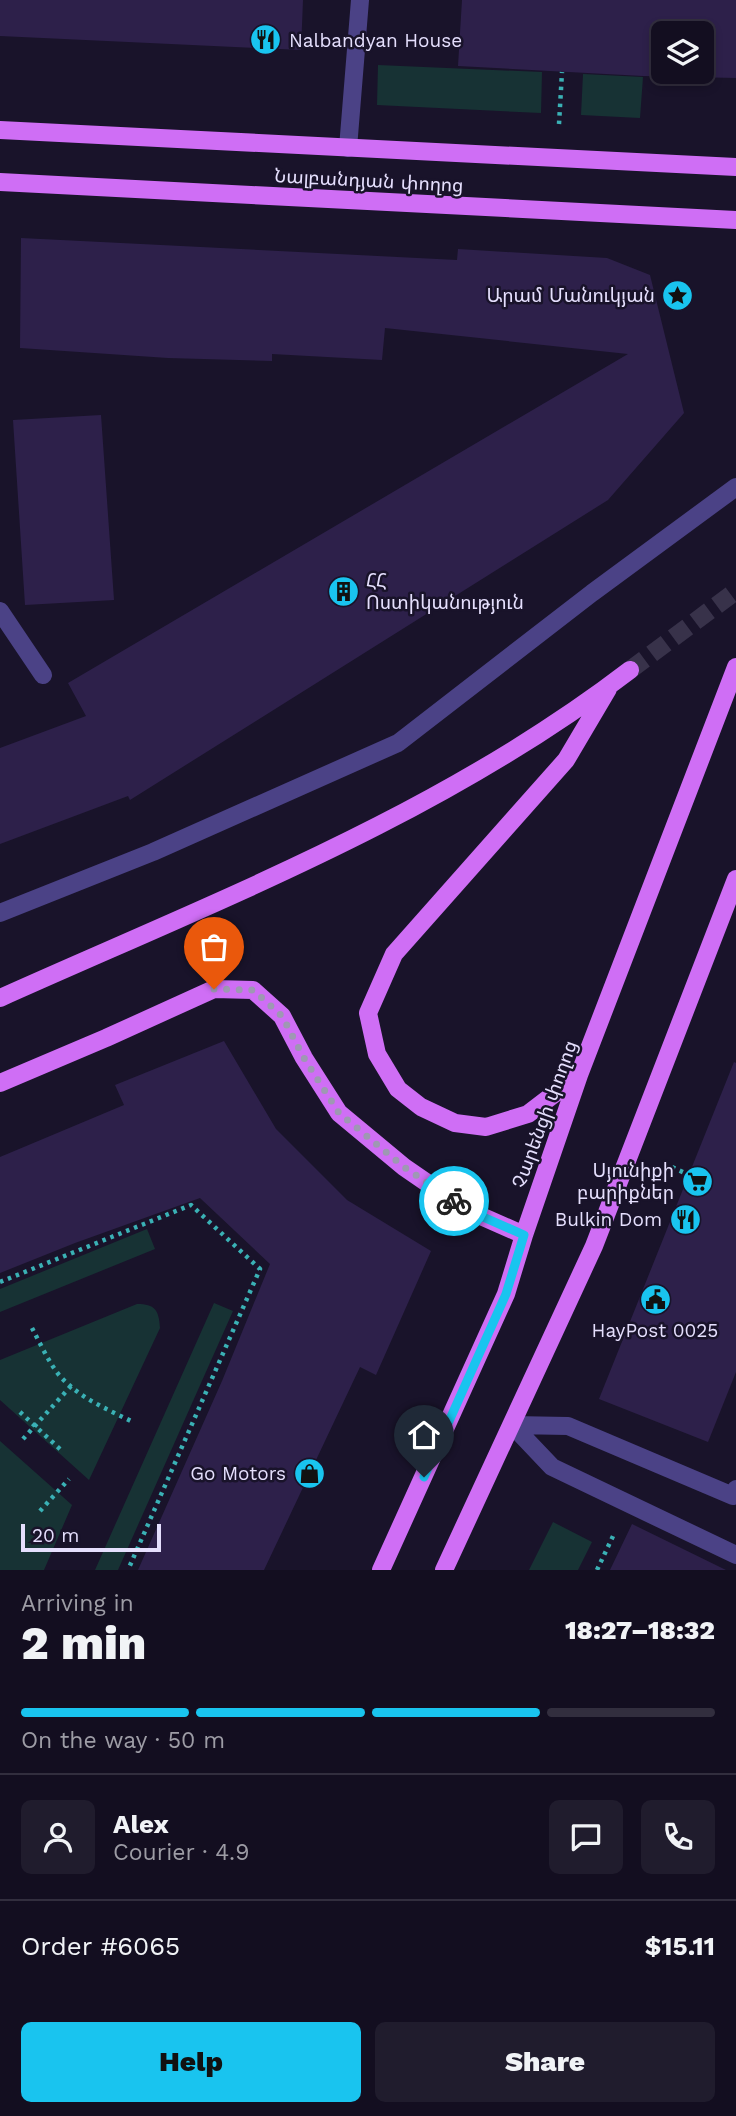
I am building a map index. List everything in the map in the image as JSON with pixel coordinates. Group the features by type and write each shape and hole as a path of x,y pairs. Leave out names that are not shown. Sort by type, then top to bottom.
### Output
{"main road":[{"name":"Նալբանդյան փողոց","path":"0,130 736,167"},
{"name":"Նալբանդյան փողոց","path":"0,182 736,220"},
{"name":"Չարենցի փողոց","path":"381,1570 506,1294 579,1075 736,667"},
{"path":"0,998 362,835 488,766 630,670"},
{"path":"579,1075 528,1114 486,1127 455,1123 421,1107 398,1089 377,1054 368,1013 394,954 566,760 610,686"},
{"path":"444,1570 594,1246 736,879"},
{"path":"0,1083 214,989 253,990 282,1016 304,1058 339,1113 404,1167 465,1209 524,1235"}],"street":[{"path":"348,148 360,0"},
{"path":"0,913 153,852 398,743 592,593 736,487"},
{"path":"0,611 43,676"},
{"path":"512,1425 568,1426 733,1496 736,1489"},
{"path":"512,1425 552,1467 736,1555"}],"path":[{"path":"559,124 562,72"},
{"path":"672,1167 689,1175"},
{"path":"0,1282 191,1205 260,1269 128,1570"},
{"path":"32,1328 58,1374 85,1397 133,1422"},
{"path":"23,1439 71,1386"},
{"path":"20,1412 61,1450"},
{"path":"40,1511 69,1479"},
{"path":"597,1570 615,1534"}],"green space":[{"path":"378,65 542,72 541,113 377,105"},
{"path":"583,74 643,77 640,118 581,115"},
{"path":"147,1229 155,1249 0,1312 0,1289"},
{"path":"214,1303 233,1311 118,1570 95,1570"},
{"path":"137,1304 155,1309 160,1328 89,1480 0,1400 0,1360"},
{"path":"0,1441 72,1505 44,1570 0,1570"},
{"path":"553,1522 592,1542 578,1570 529,1570"}],"building":[{"path":"0,0 303,0 301,50 0,36"},
{"path":"462,0 736,0 736,78 714,78 714,21 651,21 651,76 458,66"},
{"name":"ՀՀ Ոստիկանություն","path":"21,238 457,260 458,249 607,258 650,275 684,413 608,500 130,800 128,796 0,844 0,748 86,716 68,683 628,354 385,328 382,360 272,354 272,361 168,358 20,348"},
{"path":"101,415 114,600 25,605 13,420"},
{"path":"224,1041 276,1129 347,1200 431,1251 376,1375 360,1367 264,1570 138,1570 222,1381 270,1264 200,1198 0,1273 0,1157 124,1105 115,1085"},
{"path":"734,1062 736,1372 708,1442 599,1399"},
{"path":"632,1524 726,1570 610,1570"}],"tunnel":[{"path":"630,670 736,591"}],"way so far":[{"path":"214,989 253,990 282,1016 304,1058 339,1113 404,1167 454,1201"}],"place":[{"name":"Nalbandyan House","path":"266,40"},
{"name":"Արամ Մանուկյան","path":"678,295"},
{"name":"ՀՀ Ոստիկանություն","path":"343,591"},
{"name":"Սյունիքի բարիքներ","path":"697,1181"},
{"name":"Bulkin Dom","path":"685,1219"},
{"name":"HayPost 0025","path":"655,1299"},
{"name":"Go Motors","path":"309,1473"}],"route":[{"path":"424,1477 506,1294 524,1235 465,1209 454,1201"}]}
